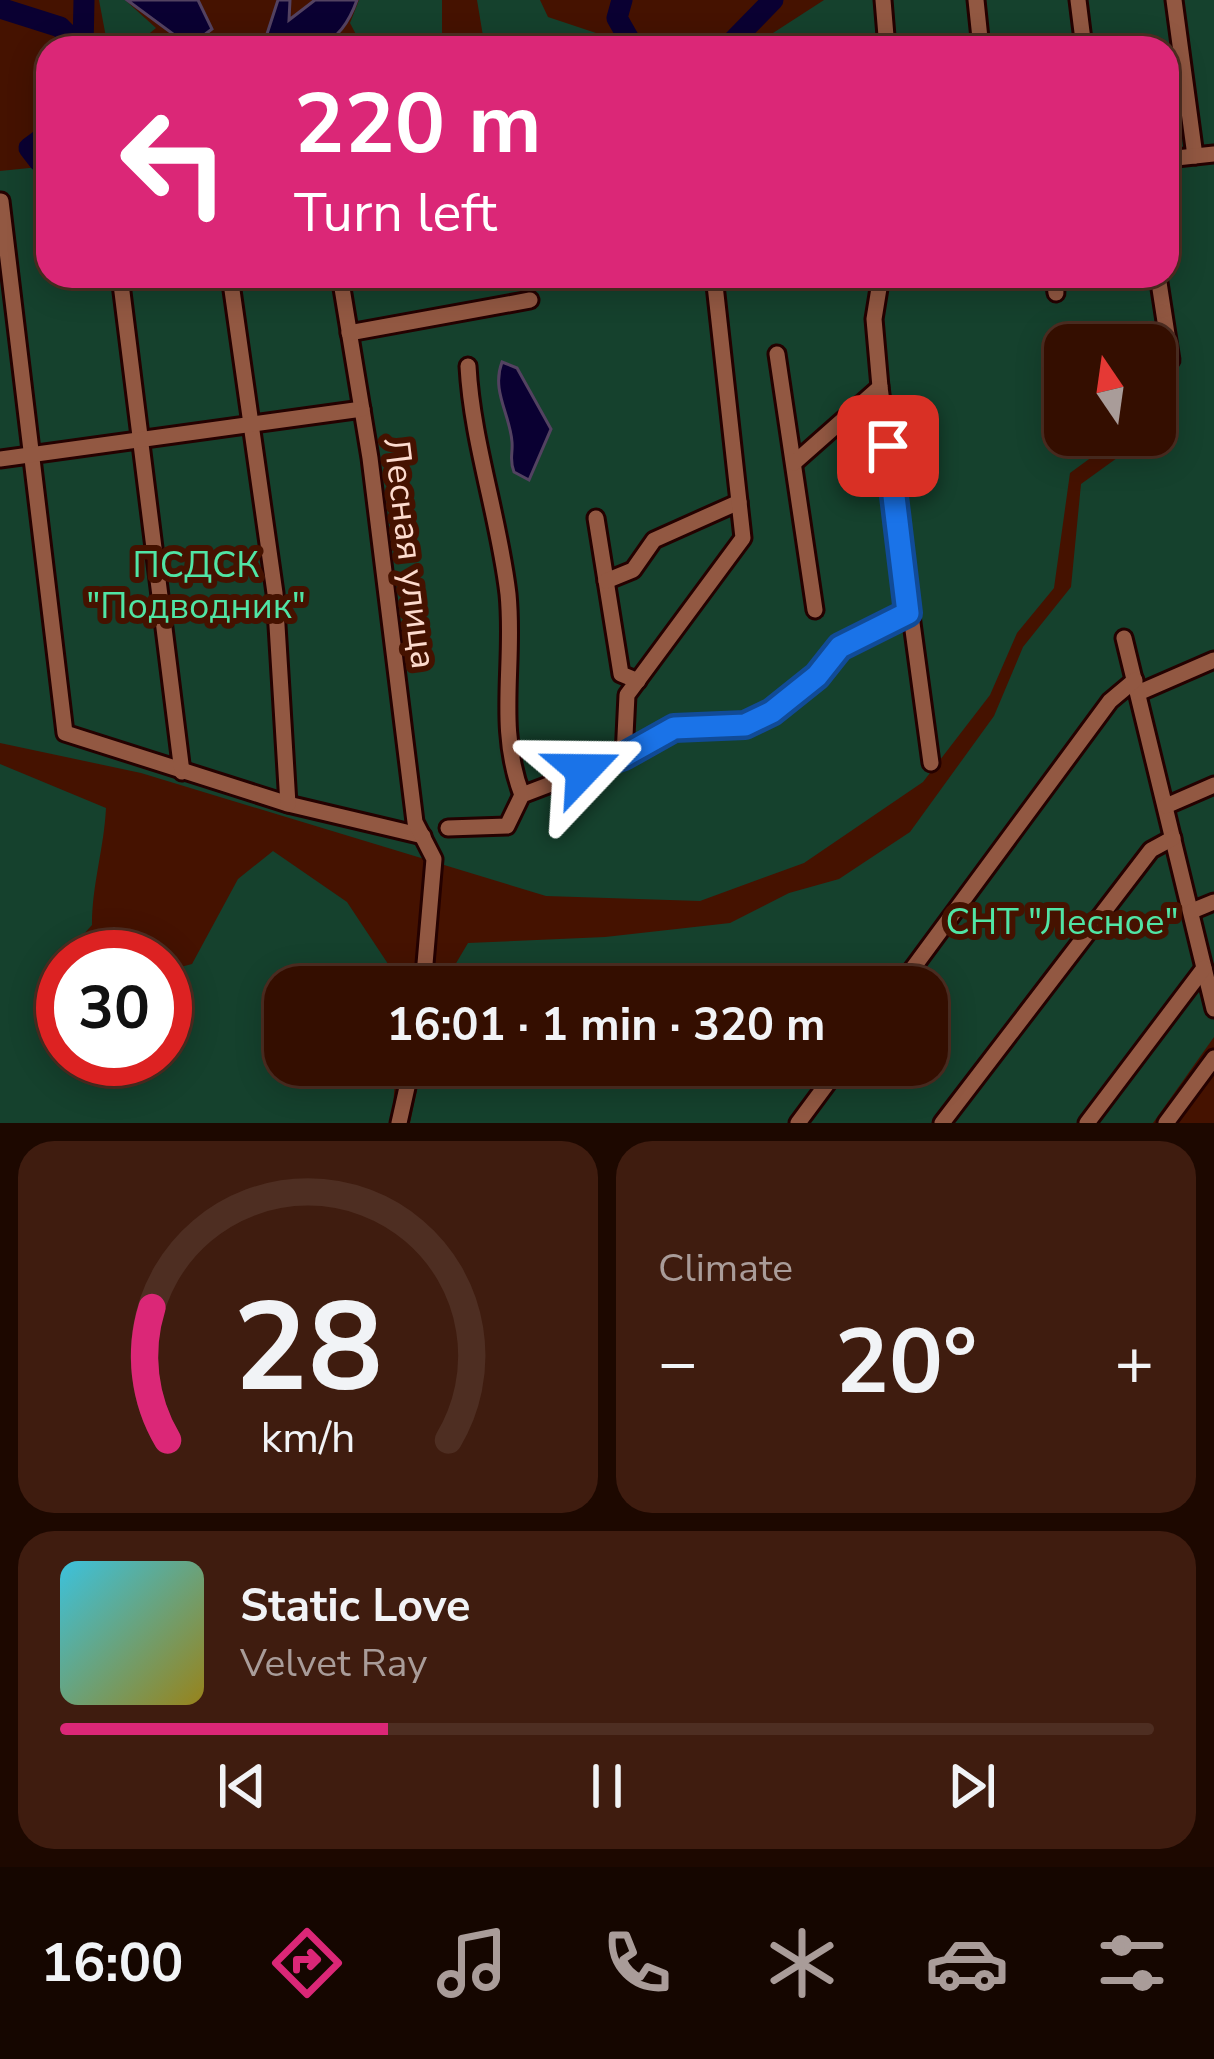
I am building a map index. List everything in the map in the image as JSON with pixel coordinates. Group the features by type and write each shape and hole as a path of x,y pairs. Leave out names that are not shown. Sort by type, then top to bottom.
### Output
{"street":[{"path":"883,0 886,36"},
{"path":"976,0 980,36"},
{"path":"1078,0 1082,36"},
{"path":"1174,0 1179,36"},
{"path":"1179,37 1195,156"},
{"path":"1179,157 1214,154"},
{"path":"2,201 64,733 289,804 423,836"},
{"path":"122,288 182,772"},
{"path":"232,288 275,592 289,804"},
{"name":"Лесная улица","path":"342,288 415,821 434,859 425,966"},
{"path":"624,756 627,695 737,551 742,538 715,288"},
{"path":"879,288 874,319 880,387 931,763"},
{"path":"1160,288 1165,324"},
{"path":"349,333 530,300"},
{"path":"777,354 814,610"},
{"path":"468,366 508,594 505,719 508,760 522,795"},
{"path":"794,463 880,387"},
{"path":"0,459 362,409"},
{"path":"606,581 633,570 654,540 739,502"},
{"path":"596,518 621,674 638,681"},
{"path":"448,828 507,826 522,795 624,756 674,728 745,725 772,712 817,676 840,647 908,613"},
{"path":"1124,638 1214,1007"},
{"path":"914,966 1110,701 1214,660"},
{"path":"1166,806 1214,785"},
{"path":"943,1123 1151,850 1173,838"},
{"path":"1192,911 1214,902"},
{"path":"1087,1123 1204,968"},
{"path":"1166,1123 1214,1058"},
{"path":"399,1123 407,1086"},
{"path":"798,1123 825,1086"}],"green space":[{"path":"99,0 125,0 156,28 146,36 106,36"},
{"path":"359,0 442,0 442,36 357,36 350,23"},
{"path":"477,0 540,0 548,17 596,33 595,36 483,36"},
{"path":"824,0 1214,0 1214,1037 1153,1123 410,1123 418,1086 948,1086 948,966 454,966 468,943 605,937 730,923 789,893 839,879 910,832 994,716 1023,647 1071,587 1081,484 1117,458 1176,456 1176,324 1044,324 1044,456 1093,456 1070,473 1054,588 1017,633 990,695 923,782 804,863 700,901 546,896 141,773 0,743 0,171 36,167 36,288 1179,288 1179,36 773,33"},
{"path":"0,764 106,808 92,925 87,930 36,930 36,1086 192,1086 192,964 238,879 273,851 347,902 389,966 264,966 264,1086 395,1086 392,1123 0,1123"}],"shaded area":[{"path":"127,0 198,0 212,29 203,36 176,36"},
{"path":"278,0 290,0 289,20 315,0 357,0 335,36 264,36"},
{"path":"502,362 517,368 551,429 529,480 513,468 511,432 499,383"}],"waterway":[{"path":"83,36 84,0"},
{"path":"622,0 617,18 627,36"},
{"path":"738,36 773,0"},
{"path":"0,8 60,27 69,36"},
{"path":"36,143 29,148 36,157"}],"route":[{"path":"583,770 624,756 674,728 745,725 772,712 817,676 840,647 908,613 888,446"}],"park label":[{"name":"ПСДСК \"Подводник\"","path":"196,584"},
{"name":"СНТ \"Лесное\"","path":"1062,921"}]}
